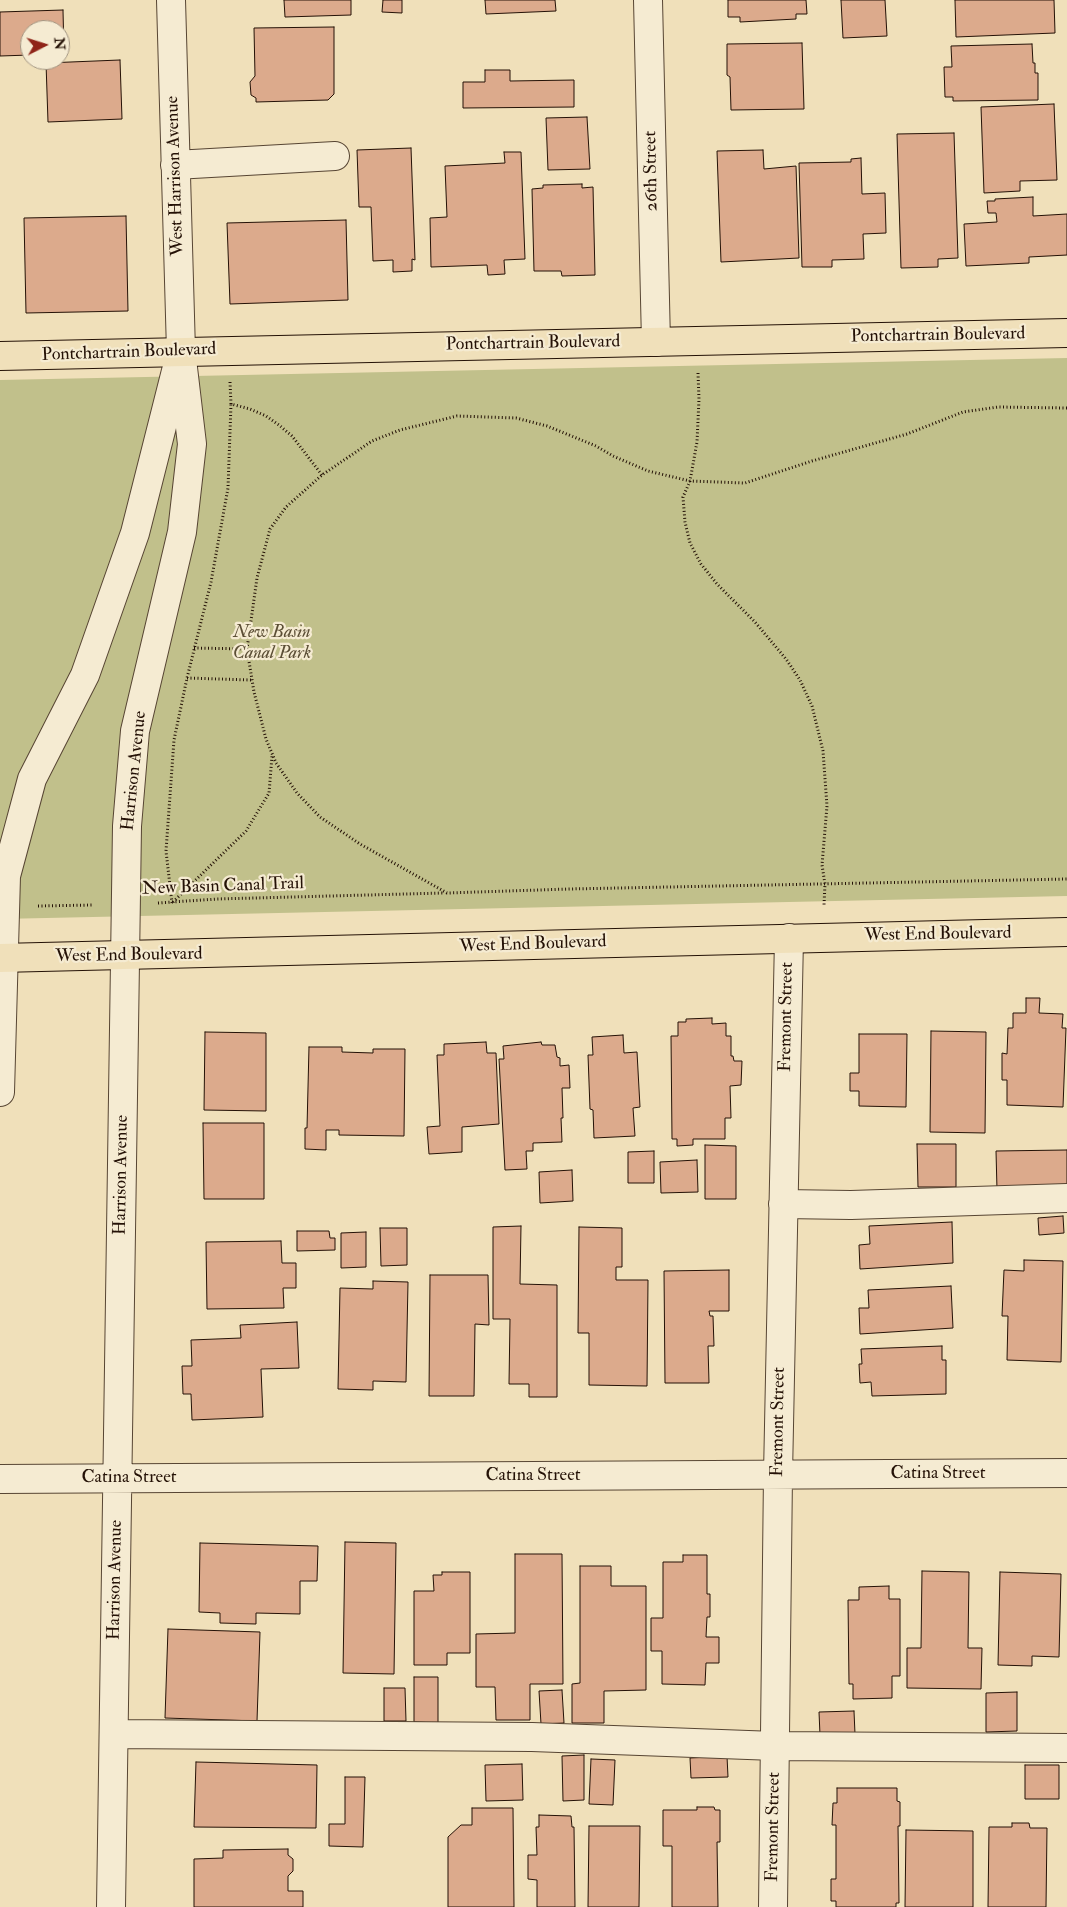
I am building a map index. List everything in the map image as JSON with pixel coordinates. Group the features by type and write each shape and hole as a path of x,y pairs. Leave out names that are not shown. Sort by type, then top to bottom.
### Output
{"main road":[{"name":"Pontchartrain Boulevard","path":"0,356 1067,333"},
{"name":"West End Boulevard","path":"1,958 1067,932"}],"street":[{"name":"West Harrison Avenue","path":"171,0 181,351"},
{"name":"26th Street","path":"648,0 656,342"},
{"path":"175,165 335,156"},
{"path":"0,1092 1,958 6,876 32,779 85,674 132,543 181,351"},
{"name":"Harrison Avenue","path":"111,1907 127,826 135,731 182,532 192,444 181,351"},
{"name":"Fremont Street","path":"773,1907 778,1474 789,938"},
{"path":"783,1204 851,1205 1067,1198"},
{"name":"Catina Street","path":"0,1479 1067,1474"},
{"path":"114,1734 532,1737 775,1746 898,1745 1067,1748"}],"path":[{"path":"697,341 698,442 690,481 683,497 685,522 690,543 701,564 786,659 800,680 812,706 823,750 827,806 822,865 825,884 824,937"},
{"path":"172,903 166,851 167,814 174,740 186,678 211,582 228,488 231,404 228,350"},
{"path":"231,404 266,416 279,425 292,436 322,475"},
{"path":"447,893 360,844 320,817 284,777 276,763 262,723 251,680 248,649 257,578 270,529 286,507 322,475 372,442 400,430 457,416 516,418 547,426 596,446 613,456 648,471 690,481 745,483 812,461 907,434 963,412 998,407 1067,408"},
{"path":"194,648 248,649"},
{"path":"186,678 251,680"},
{"path":"172,903 246,831 269,793 272,753"},
{"name":"New Basin Canal Trail","path":"5,906 126,905 218,899 404,893 1067,879"}],"green space":[{"name":"New Basin Canal Park","path":"1067,358 1067,896 0,919 0,380"}],"building":[{"path":"284,0 351,0 351,15 285,17"},
{"path":"383,0 402,0 402,13 382,12"},
{"path":"485,0 555,0 556,11 486,14"},
{"path":"728,0 806,0 807,14 796,14 796,19 740,22 740,17 728,17"},
{"path":"841,0 885,0 887,36 843,38"},
{"path":"955,0 1054,0 1055,33 956,37"},
{"path":"63,10 63,20 20,20 20,55 0,56 0,12"},
{"path":"334,27 334,94 328,100 256,102 256,98 251,95 250,82 255,76 254,28"},
{"path":"802,43 804,109 731,110 730,77 727,75 727,44"},
{"path":"1032,44 1035,73 1038,73 1038,100 953,101 953,97 945,97 944,67 952,67 951,46"},
{"path":"120,60 122,119 48,122 46,70 70,70 70,62"},
{"path":"485,70 510,70 510,81 574,80 574,107 463,108 463,82 485,82"},
{"path":"1054,104 1057,180 1020,181 1020,191 984,193 981,107"},
{"path":"587,117 590,169 548,170 546,118"},
{"path":"954,133 958,258 938,259 938,267 901,268 897,134"},
{"path":"411,148 415,260 412,259 412,271 393,272 393,260 373,261 371,207 359,207 357,150"},
{"path":"763,150 764,169 796,166 799,258 721,262 717,151"},
{"path":"504,152 521,152 525,259 504,260 505,274 488,275 487,265 431,267 430,218 447,217 445,166 505,163"},
{"path":"861,158 862,194 885,193 886,233 863,234 864,259 832,260 832,267 802,267 799,163 851,162 851,159"},
{"path":"582,184 582,188 593,187 595,275 562,276 561,271 534,271 532,189 543,188 543,185"},
{"path":"1033,197 1033,216 1067,214 1067,255 1029,257 1029,263 966,266 964,224 997,222 996,213 988,213 987,201"},
{"path":"126,216 128,311 26,313 24,218"},
{"path":"346,220 348,300 230,304 227,223"},
{"path":"1026,998 1040,998 1039,1013 1063,1014 1062,1028 1066,1028 1063,1107 1007,1105 1007,1080 1002,1080 1002,1053 1007,1054 1008,1028 1013,1028 1013,1013 1026,1013"},
{"path":"712,1018 712,1024 726,1023 726,1036 731,1036 731,1056 733,1056 734,1061 742,1061 741,1085 730,1086 731,1118 725,1118 725,1139 693,1139 693,1145 677,1146 677,1139 672,1139 671,1036 678,1036 678,1022 686,1022 686,1019"},
{"path":"931,1031 986,1032 985,1133 930,1132"},
{"path":"205,1032 266,1033 266,1111 204,1110"},
{"path":"859,1034 907,1034 906,1107 859,1106 859,1091 850,1091 850,1073 859,1073"},
{"path":"623,1035 624,1053 637,1052 640,1107 633,1108 635,1136 594,1138 593,1110 590,1109 588,1055 593,1055 592,1037"},
{"path":"486,1042 487,1053 496,1053 499,1124 462,1127 462,1152 429,1154 427,1127 440,1126 437,1055 444,1055 444,1044"},
{"path":"541,1042 542,1045 555,1045 557,1057 560,1058 560,1066 569,1065 570,1088 562,1088 562,1142 533,1143 533,1151 526,1151 527,1169 505,1170 499,1059 504,1059 503,1046"},
{"path":"309,1047 342,1047 342,1052 373,1053 373,1049 405,1049 404,1136 339,1135 339,1130 326,1130 326,1150 305,1149"},
{"path":"203,1123 264,1123 264,1199 204,1199"},
{"path":"917,1144 956,1144 956,1187 918,1187"},
{"path":"705,1145 736,1146 736,1199 705,1199"},
{"path":"1067,1150 1067,1189 997,1190 996,1151"},
{"path":"654,1151 654,1183 628,1183 628,1152"},
{"path":"697,1160 698,1192 661,1193 660,1162"},
{"path":"572,1170 573,1201 540,1203 539,1172"},
{"path":"1063,1216 1064,1233 1039,1235 1038,1218"},
{"path":"952,1222 953,1263 860,1269 859,1245 870,1244 869,1226"},
{"path":"521,1226 520,1284 557,1285 557,1397 529,1397 529,1384 509,1384 510,1319 493,1319 493,1227"},
{"path":"579,1227 622,1228 622,1267 616,1267 616,1280 648,1280 647,1386 589,1385 589,1333 578,1333"},
{"path":"380,1228 407,1228 407,1265 381,1266"},
{"path":"297,1231 329,1231 330,1238 335,1238 335,1250 297,1251"},
{"path":"366,1232 366,1267 341,1268 341,1233"},
{"path":"281,1241 282,1263 296,1263 296,1288 283,1288 284,1308 207,1309 206,1242"},
{"path":"1024,1260 1063,1261 1061,1362 1007,1360 1008,1316 1002,1316 1004,1270 1024,1271"},
{"path":"729,1270 729,1311 709,1311 710,1316 713,1316 714,1346 708,1346 709,1383 665,1383 664,1271"},
{"path":"430,1275 488,1275 489,1325 475,1324 474,1396 429,1396"},
{"path":"373,1281 408,1282 406,1382 373,1381 373,1390 338,1389 340,1288 373,1289"},
{"path":"951,1286 953,1328 860,1334 859,1308 869,1308 868,1290"},
{"path":"297,1322 299,1368 261,1369 263,1417 192,1420 191,1394 183,1394 182,1366 192,1366 191,1340 241,1338 240,1325"},
{"path":"942,1346 942,1360 946,1360 946,1394 872,1396 871,1382 860,1383 859,1364 862,1364 861,1349"},
{"path":"345,1542 396,1543 394,1674 343,1673"},
{"path":"200,1543 318,1546 317,1581 300,1581 300,1614 256,1613 256,1624 220,1623 220,1613 199,1612"},
{"path":"515,1554 562,1554 563,1684 530,1684 530,1720 496,1720 495,1687 476,1687 476,1634 515,1633"},
{"path":"683,1555 707,1555 707,1594 710,1594 710,1617 707,1617 706,1637 719,1637 719,1663 706,1663 705,1685 662,1684 662,1651 651,1651 651,1618 663,1618 663,1562 683,1562"},
{"path":"580,1566 611,1566 611,1586 646,1586 646,1690 604,1691 604,1723 572,1723 572,1684 580,1683"},
{"path":"922,1571 969,1572 968,1648 982,1648 981,1689 907,1688 907,1648 921,1648"},
{"path":"442,1572 470,1572 470,1653 447,1653 447,1665 414,1665 414,1591 434,1591 433,1575 442,1575"},
{"path":"1000,1572 1061,1574 1059,1657 1032,1656 1032,1666 998,1665"},
{"path":"889,1586 889,1599 900,1599 900,1676 892,1676 892,1698 853,1699 853,1684 849,1684 848,1600 859,1600 859,1587"},
{"path":"168,1629 260,1632 257,1721 165,1718"},
{"path":"414,1677 438,1677 438,1723 414,1722"},
{"path":"384,1688 405,1688 406,1721 384,1721"},
{"path":"562,1690 564,1723 541,1724 539,1691"},
{"path":"1017,1692 1017,1731 986,1732 986,1693"},
{"path":"854,1711 855,1734 820,1735 819,1712"},
{"path":"584,1755 584,1800 563,1801 562,1756"},
{"path":"727,1756 728,1777 691,1778 690,1758"},
{"path":"591,1759 615,1760 613,1805 589,1804"},
{"path":"196,1762 317,1765 316,1828 194,1827"},
{"path":"522,1764 523,1800 486,1801 485,1765"},
{"path":"1025,1765 1059,1765 1059,1799 1025,1799"},
{"path":"345,1777 365,1777 363,1847 329,1846 329,1824 345,1824"},
{"path":"837,1788 897,1788 897,1801 900,1802 900,1826 898,1826 899,1903 896,1903 896,1907 836,1907 836,1901 831,1901 831,1879 836,1879 836,1825 832,1825 833,1803 837,1803"},
{"path":"697,1807 714,1807 715,1810 720,1810 720,1842 717,1842 718,1907 672,1907 672,1846 663,1846 663,1810 697,1810"},
{"path":"472,1808 513,1808 514,1907 448,1907 448,1837 461,1825 472,1825"},
{"path":"539,1815 571,1816 572,1827 574,1827 575,1907 537,1907 537,1880 528,1879 528,1855 537,1855 536,1827 539,1827"},
{"path":"1012,1823 1029,1823 1030,1828 1047,1828 1046,1907 988,1907 989,1827 1012,1827"},
{"path":"589,1826 640,1826 639,1907 588,1907"},
{"path":"906,1830 973,1831 973,1907 905,1907"},
{"path":"288,1849 288,1855 293,1859 293,1871 288,1876 288,1891 303,1891 303,1907 194,1907 194,1859 223,1858 223,1850"}]}
